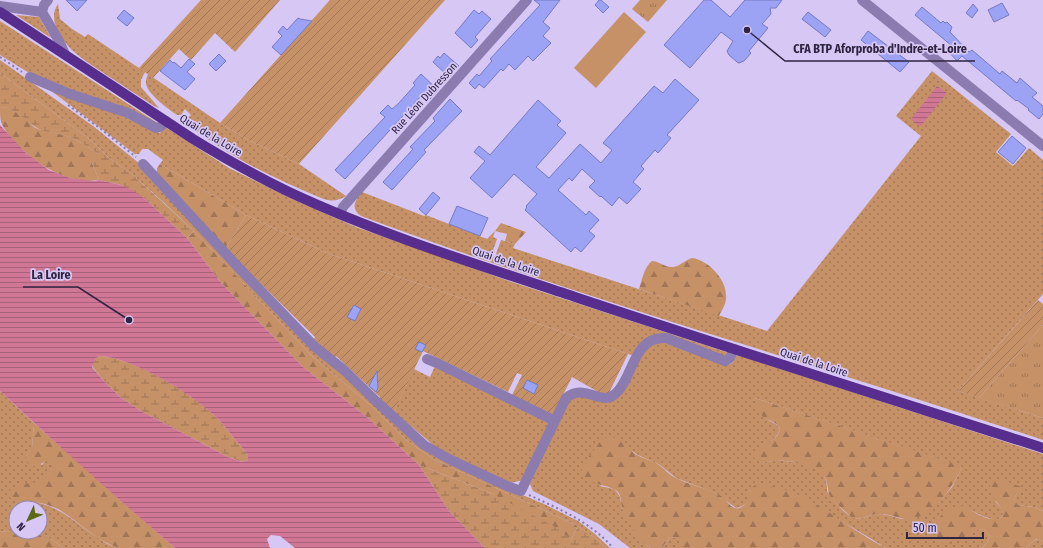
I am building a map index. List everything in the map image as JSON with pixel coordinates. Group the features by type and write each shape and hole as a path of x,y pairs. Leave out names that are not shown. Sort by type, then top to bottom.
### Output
{"main road":[{"name":"Quai de la Loire","path":"0,12 222,156 288,192 340,214 409,240 734,349 1043,448"}],"street":[{"path":"48,0 42,12 65,54"},
{"name":"Rue Léon Dubresson","path":"340,214 344,207 527,0"},
{"path":"862,0 1043,146"},
{"path":"0,6 42,12"},
{"path":"30,77 70,94 128,113 156,128 160,127 166,121"},
{"path":"143,164 238,267 316,347 344,370 424,445 449,459 521,491 566,398 573,393 581,392 606,398 612,397 620,389 636,356 648,342 657,338 672,339 722,360 728,360 734,349"},
{"path":"427,360 438,363 501,393 555,421"}],"path":[{"path":"0,57 30,77"},
{"path":"63,101 101,129 143,164"},
{"path":"521,491 586,523 613,548"}],"green space":[{"path":"201,0 280,0 235,52 215,33 191,60 179,49 153,78 139,68"},
{"path":"330,0 445,0 299,164 248,140 220,123"},
{"path":"640,0 667,0 648,22 632,9"},
{"path":"58,4 60,19 72,29 85,37 88,34 145,72 141,80 141,87 159,108 96,68 72,50 60,35 55,22 55,10"},
{"path":"624,12 646,32 596,88 574,68"},
{"path":"16,15 39,17 51,38"},
{"path":"0,21 159,124 39,79 0,55"},
{"path":"0,60 93,126 145,168 345,375 417,442 513,491 578,521 610,548 606,548 598,540 578,526 435,460 406,440 374,408 313,357 194,231 161,200 133,175 108,157 92,141 0,73"},
{"path":"932,71 1011,134 996,152 1013,166 1029,148 1043,160 1043,294 958,391 1043,418 1043,440 530,276 361,216 355,207 357,198 362,192 487,239 495,231 493,237 497,239 491,256 495,257 501,240 515,244 513,248 767,331 921,136 896,116"},
{"path":"0,73 92,141 108,157 133,175 194,231 187,238 144,198 121,185 99,180 92,163 92,157 95,154 99,154 72,138 41,130 14,111 0,107"},
{"path":"148,74 220,123 248,140 299,164 346,196 334,200 324,199 268,174 234,156 202,135 187,123 186,119 191,115 185,109 181,115 177,115 156,98 149,91 146,85"},
{"path":"46,87 106,108 156,132 160,133 165,127 229,168 290,198 356,227 506,280 729,353 729,355 721,356 663,335 634,356 327,253 246,215 160,164 163,160 148,149 142,149 139,154 135,154"},
{"path":"0,107 16,112 37,129 69,137 99,154 92,157 92,163 99,180 87,181 64,176 32,158 7,133 1,122"},
{"path":"160,164 246,215 225,249 157,173 157,168"},
{"path":"246,215 327,253 628,354 607,397 572,377 553,415 512,395 522,375 517,373 508,392 423,351 394,412 336,356 334,359 314,339 315,337 225,249"},
{"path":"501,223 526,232 515,244 505,241 507,234 495,231"},
{"path":"194,231 313,357 374,408 406,440 435,460 578,526 571,540 491,493 419,465 368,418 303,367 222,284 187,238"},
{"path":"692,258 704,262 710,266 723,283 726,301 719,316 639,289 645,270 652,261 668,267 674,267"},
{"path":"1038,300 1043,304 1043,325 979,398 958,391"},
{"path":"1043,325 1043,418 979,398"},
{"path":"664,340 722,364 732,363 738,355 1043,454 1043,511 1034,507 1018,505 1015,503 1014,500 1021,487 995,501 1002,509 1003,515 999,519 988,518 971,510 940,541 944,543 955,542 970,532 984,529 990,536 987,543 982,548 886,548 817,506 750,490 747,502 736,508 715,493 676,478 660,465 632,451 600,486 614,489 617,492 620,497 622,508 647,546 651,548 630,548 599,524 533,491 530,484 568,402 577,395 606,400 646,347","holes":["755,398 962,467 952,487 942,499 902,519 878,514 859,519 855,518 849,516 834,501 828,493 826,481 822,474 816,469 809,465 790,461 765,462 761,447 773,440 780,429 777,425 767,419"]},
{"path":"100,356 114,358 146,370 194,399 222,423 248,455 248,460 242,462 228,457 141,411 120,397 102,379 92,366 96,358"},
{"path":"435,366 552,422 524,480 510,483 438,449 394,412 414,369 430,377"},
{"path":"0,391 34,423 32,449 26,456 42,465 46,460 52,458 53,463 46,479 39,482 21,500 8,500 8,531 0,532"},
{"path":"755,398 962,467 948,492 941,500 926,513 918,517 905,519 889,515 874,514 858,519 851,517 831,498 826,480 818,471 794,462 762,462 754,458 752,453 772,441 780,429 776,424 762,415 758,410"},
{"path":"34,423 175,548 117,548 99,539 58,509 48,505 48,500 11,499 8,493 12,488 17,485 42,480 47,477 50,471 52,463 51,459 38,466 32,466 25,460 32,448"},
{"path":"607,437 612,437 620,441 637,455 656,463 674,477 721,496 735,508 743,506 750,491 755,486 766,485 782,489 813,503 886,548 680,548 680,543 678,540 670,537 662,548 651,548 643,542 630,525 622,508 618,492 614,489 589,480 584,476 582,471 583,464 600,442"},
{"path":"419,465 491,493 561,530 571,540 578,526 598,540 606,548 485,548 449,511"},
{"path":"992,477 1022,487 1014,500 1018,505 1034,507 1043,511 1043,541 1037,539 1026,548 982,548 987,543 990,536 984,529 973,532 952,543 945,544 941,542 936,533 936,523 942,514 951,508 963,506 981,516 990,519 999,519 1003,515 999,505 991,495 990,485"},
{"path":"48,506 62,512 102,541 117,548 63,548 48,537"},
{"path":"8,531 8,540 48,540 48,537 63,548 0,548 0,532"},
{"path":"670,537 677,538 680,542 680,548 662,548"},
{"path":"1038,539 1043,541 1043,548 1026,548 1033,541"}],"shaded area":[{"path":"937,86 947,93 920,127 911,119"},
{"path":"0,125 26,153 49,170 70,178 95,181 99,180 121,185 144,198 187,238 222,284 303,367 368,418 419,465 449,511 485,548 295,548 280,536 271,535 267,539 270,548 175,548 87,471 0,391","holes":["100,356 114,358 146,370 194,399 222,423 248,455 248,460 242,462 228,457 141,411 120,397 92,367 96,358"]}],"building":[{"path":"66,0 87,0 77,11"},
{"path":"534,0 560,0 543,22 550,28 543,36 551,43 533,61 528,56 515,70 509,64 503,71 501,69 484,88 479,84 475,89 469,83 477,74 479,76 492,61 490,59 540,5"},
{"path":"599,0 609,7 603,13 595,5"},
{"path":"704,0 711,0 730,17 745,0 782,0 776,8 770,8 771,14 762,24 768,28 749,51 751,53 744,61 739,63 729,55 727,51 733,41 721,32 690,68 664,45"},
{"path":"1002,3 1009,15 994,22 988,10"},
{"path":"973,4 978,10 972,18 966,13"},
{"path":"922,7 941,23 943,21 945,23 947,22 952,27 950,32 969,52 972,50 1000,74 1002,71 1017,83 1020,78 1037,93 1032,97 1043,106 1043,114 1039,119 1028,110 1029,109 1017,100 1016,101 962,56 957,61 948,51 952,46 915,15"},
{"path":"124,10 134,18 127,26 117,18"},
{"path":"474,10 479,14 482,11 491,19 475,37 478,40 471,48 455,33"},
{"path":"808,12 831,30 825,37 802,19"},
{"path":"298,18 312,21 281,55 272,47 282,36 278,32 283,26 287,30"},
{"path":"868,31 909,62 900,72 861,40"},
{"path":"444,53 459,66 449,77 433,62 438,56 440,58"},
{"path":"219,54 226,61 216,71 209,64"},
{"path":"189,59 195,64 187,72 195,79 185,90 160,71 170,60 181,68"},
{"path":"421,74 438,90 430,99 424,93 345,179 335,170 385,117 380,113 388,105 392,109 398,104 415,85 413,83"},
{"path":"675,79 699,100 667,135 671,138 658,153 655,150 641,166 644,169 633,182 641,189 627,204 619,197 612,206 601,196 600,197 589,187 595,181 582,169 572,181 569,178 558,190 586,215 589,211 599,220 589,231 595,236 581,252 575,247 571,252 525,210 527,207 526,206 537,194 514,174 492,198 470,178 485,161 474,152 479,146 490,155 538,100 561,121 557,125 566,133 536,167 549,178 580,144 601,163 612,150 603,143 654,86 663,93"},
{"path":"450,99 462,111 424,150 426,152 392,190 383,182 413,149 410,147 435,121 433,118"},
{"path":"1012,136 1026,148 1013,164 998,152"},
{"path":"433,192 440,198 426,215 419,209"},
{"path":"457,206 488,218 480,236 449,224"},
{"path":"354,305 361,309 355,321 347,317"},
{"path":"419,342 426,345 422,352 415,349"},
{"path":"377,371 378,388 376,392 369,386"},
{"path":"527,380 538,385 534,394 523,388"}],"place":[{"name":"CFA BTP Aforproba d'Indre-et-Loire","path":"747,30"},
{"name":"La Loire","path":"129,320"}]}
